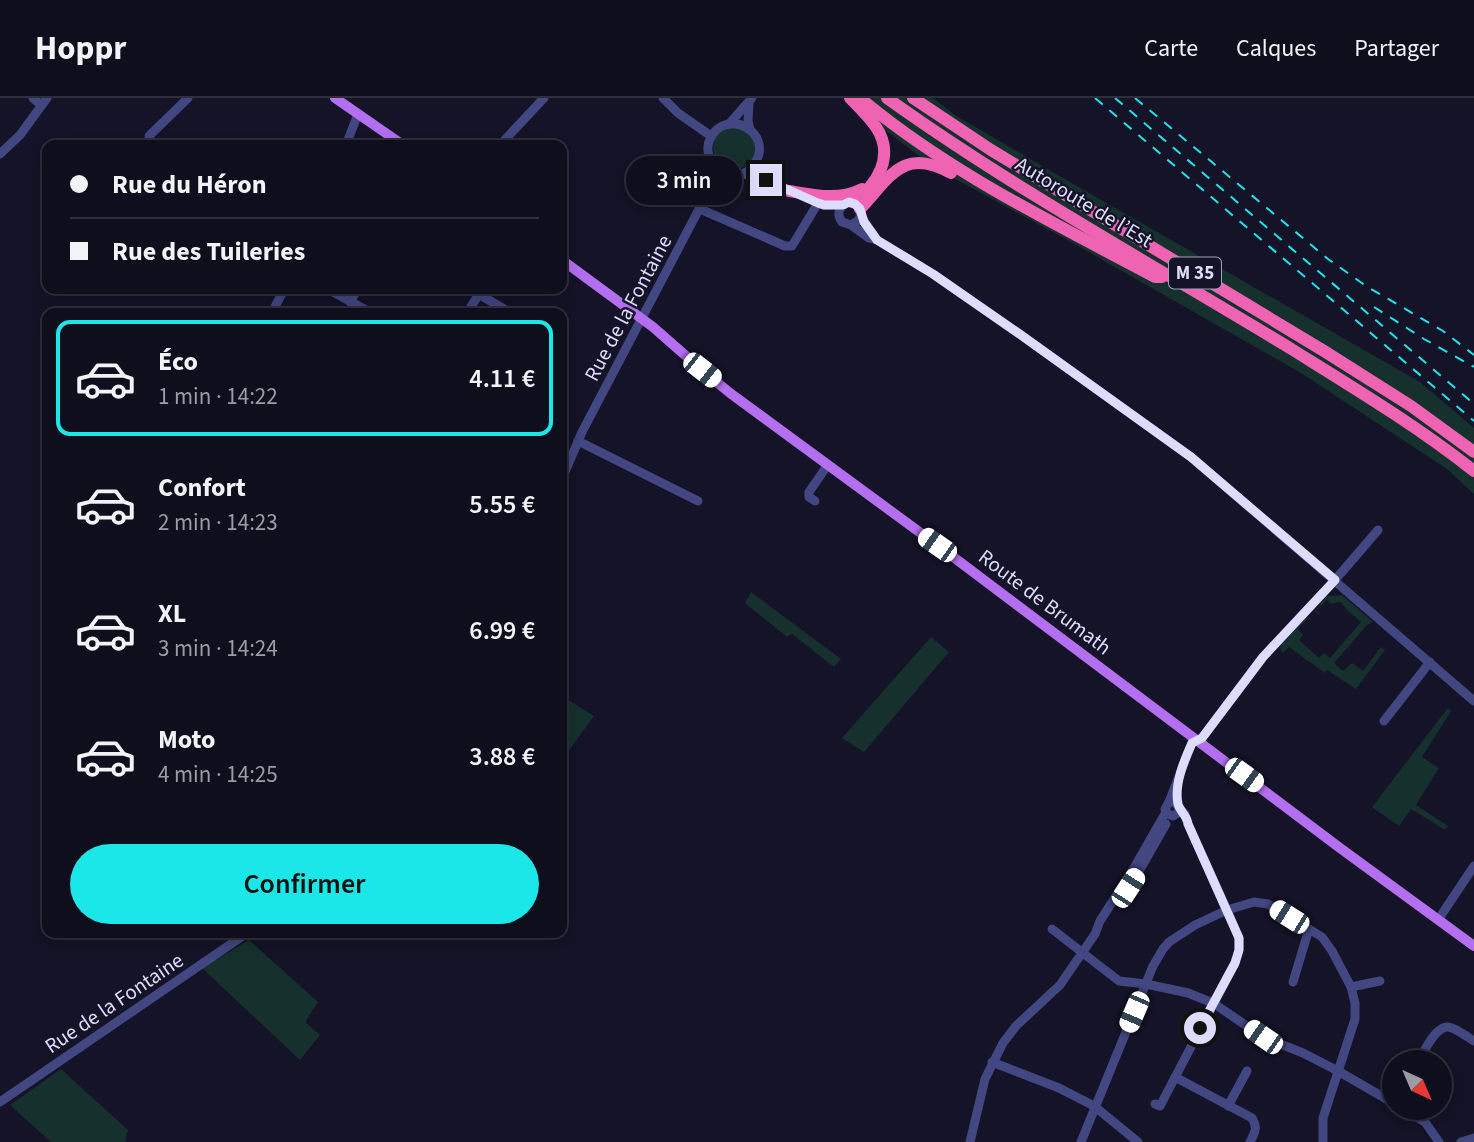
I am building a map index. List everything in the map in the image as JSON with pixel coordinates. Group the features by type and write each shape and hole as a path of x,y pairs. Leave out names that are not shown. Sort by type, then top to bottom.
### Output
{"highway":[{"path":"850,98 876,127 884,152 878,176 854,208"},
{"path":"860,98 942,159 1011,200 1155,277 1173,278"},
{"name":"Autoroute de l’Est","path":"887,98 982,163 1405,420 1474,471"},
{"name":"Autoroute de l’Est","path":"913,98 991,150 1324,351 1411,406 1474,452"},
{"path":"854,208 896,171 918,162 939,166 1000,198 1011,200"},
{"path":"789,191 841,196 859,191 878,176"}],"main road":[{"path":"335,98 396,140"},
{"name":"Route de Brumath","path":"567,264 653,327 702,370 827,466 952,556 1474,946"}],"street":[{"path":"0,154 20,135 44,102 33,98"},
{"path":"149,136 188,98"},
{"path":"505,140 544,98"},
{"path":"663,98 678,113 711,136 717,129 729,124 751,100"},
{"path":"750,130 748,121 751,100"},
{"path":"348,140 358,114"},
{"path":"729,124 741,125 750,130 759,142 757,161 743,174"},
{"name":"Rue de la Fontaine","path":"708,192 711,162 708,145 711,136"},
{"path":"757,161 766,180"},
{"path":"711,162 718,170 730,175 743,174 766,180 821,204 839,216"},
{"name":"Rue de la Fontaine","path":"567,467 578,441 708,192 721,177 730,175"},
{"path":"821,204 854,208 877,240"},
{"path":"700,209 785,246 792,246 821,204"},
{"path":"854,208 839,210 842,222 933,274 1191,457 1474,701"},
{"path":"851,225 857,222 854,208"},
{"path":"336,294 361,308"},
{"path":"350,302 355,294"},
{"path":"480,294 503,308"},
{"path":"578,441 698,501"},
{"path":"815,501 809,492 827,466"},
{"path":"970,1142 981,1093 992,1062 1016,1026 1060,985 1173,810 1178,781 1192,743 1202,738 1263,657 1378,530"},
{"path":"1384,721 1430,662"},
{"path":"1155,1104 1160,1106 1235,963 1239,950 1239,938 1187,817 1173,810"},
{"path":"1438,920 1474,866"},
{"path":"1081,1142 1153,966 1163,949 1195,925 1227,910 1254,902 1268,904 1322,937 1351,987 1355,1019 1323,1118 1323,1142"},
{"path":"1052,929 1119,981 1188,993 1213,1003 1263,1037 1303,1053 1382,1096"},
{"path":"1293,982 1309,929"},
{"name":"Rue de la Fontaine","path":"0,1102 240,938"},
{"path":"1351,987 1380,981"},
{"path":"1425,1050 1442,1028 1450,1027 1474,1041"},
{"path":"992,1062 1059,1088 1094,1106 1138,1142"},
{"path":"1228,1106 1247,1071"},
{"path":"1175,1077 1251,1118 1256,1125 1250,1142"},
{"path":"1422,1120 1439,1142"},
{"path":"1461,1142 1474,1138"}],"green space":[{"path":"843,98 933,98 955,115 1420,382 1474,428 1474,494 1447,469 1301,373 935,168"},
{"path":"734,127 749,133 755,148 749,163 734,169 719,163 713,148 719,133"},
{"path":"751,592 841,659 834,667 792,634 787,637 745,603"},
{"path":"1342,595 1373,622 1367,625 1334,663 1343,671 1352,663 1363,671 1381,647 1385,650 1356,689 1327,670 1325,673 1289,647 1283,653 1280,648 1306,618 1309,617 1313,621 1308,618 1298,629 1303,635 1299,640 1319,658 1324,653 1330,658 1361,622 1341,602 1332,604 1327,600 1316,610 1319,615 1315,611 1327,596"},
{"path":"931,637 949,652 864,752 842,738"},
{"path":"567,699 594,716 567,753"},
{"path":"1448,708 1451,711 1422,757 1439,768 1416,805 1448,826 1445,830 1411,809 1399,826 1372,807"},
{"path":"249,940 318,1002 306,1023 320,1035 300,1060 202,968"},
{"path":"61,1069 128,1130 125,1142 51,1142 10,1105"}],"railway":[{"path":"1095,98 1474,421"},
{"path":"1115,98 1474,404"},
{"path":"1135,98 1328,259 1366,286 1443,331 1474,355"},
{"path":"1374,307 1474,367"}],"route":[{"path":"766,180 824,205 852,202 858,206 864,222 877,240 933,274 1191,457 1335,580 1263,657 1202,738 1192,743 1178,781 1179,808 1187,817 1239,938 1235,963 1200,1028"}]}
